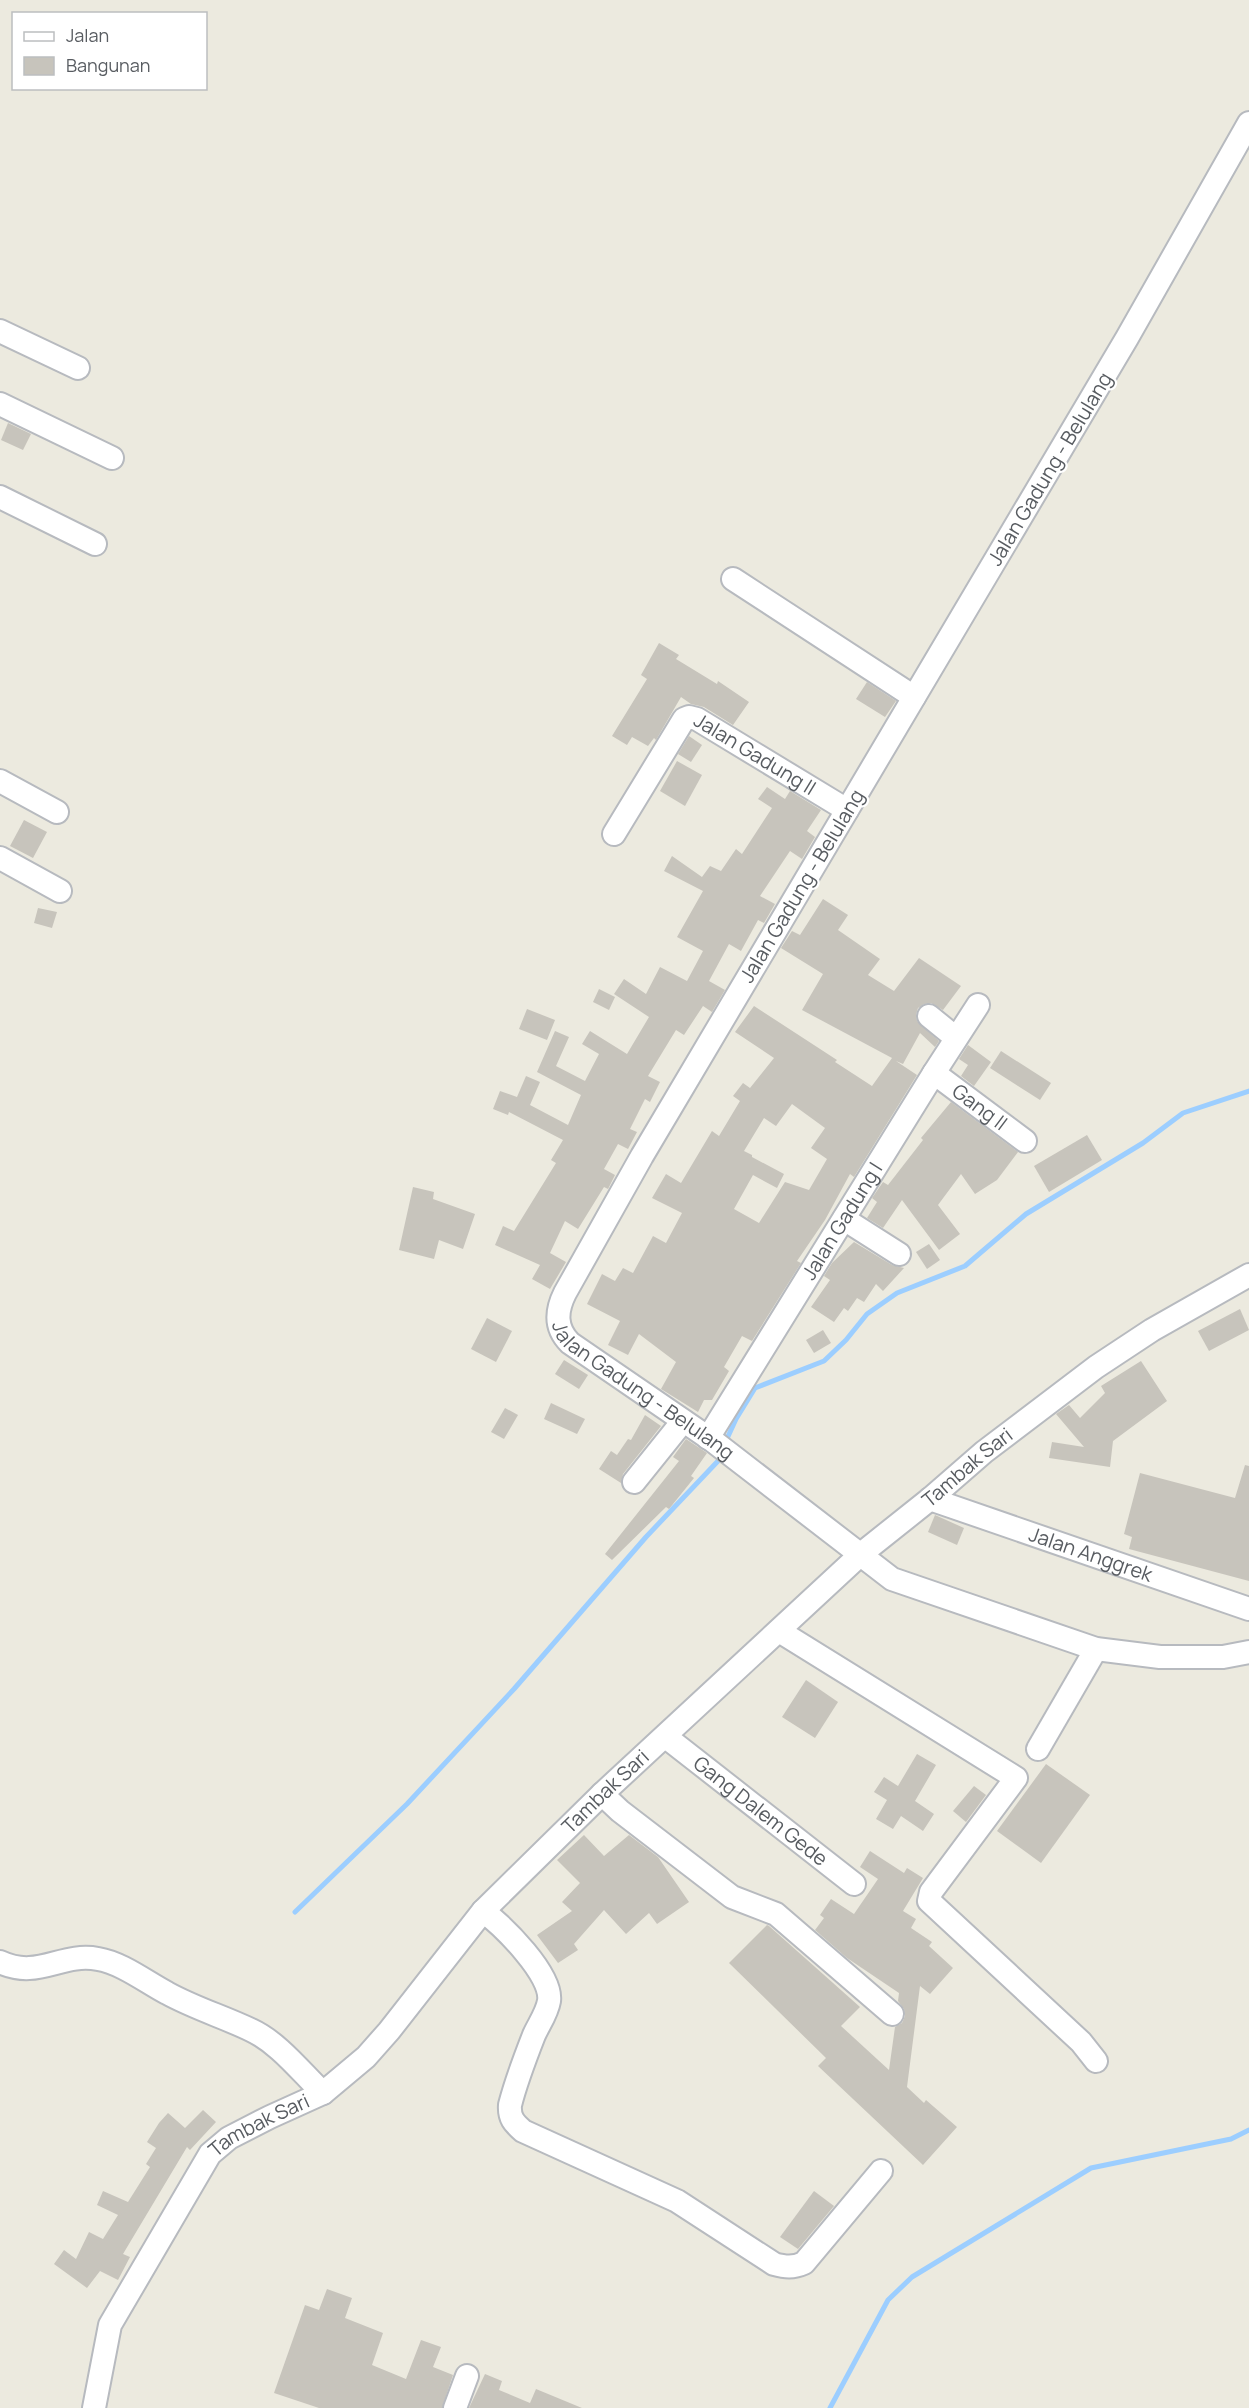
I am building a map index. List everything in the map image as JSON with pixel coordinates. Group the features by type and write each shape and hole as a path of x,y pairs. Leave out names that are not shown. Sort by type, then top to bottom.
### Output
{"street":[{"name":"Jalan Gadung - Belulang","path":"1249,123 1127,338 642,1156 560,1304 559,1329 570,1343 710,1439 892,1579 1096,1649 1160,1657 1223,1656 1249,1652"},
{"path":"0,331 78,368"},
{"path":"0,404 112,458"},
{"path":"0,496 95,544"},
{"path":"733,579 914,697"},
{"name":"Jalan Gadung II","path":"614,834 684,719 689,717 697,719 847,810"},
{"path":"0,782 57,812"},
{"path":"0,858 60,891"},
{"name":"Jalan Gadung I","path":"710,1439 978,1005"},
{"path":"929,1016 956,1038"},
{"name":"Gang II","path":"934,1073 1024,1141"},
{"path":"844,1219 899,1254"},
{"name":"Tambak Sari","path":"94,2408 110,2325 190,2184 210,2154 229,2138 323,2093 366,2057 483,1911 602,1794 861,1554 930,1500 993,1445 1096,1367 1152,1330 1249,1275"},
{"path":"634,1482 683,1421"},
{"name":"Jalan Anggrek","path":"930,1500 1249,1609"},
{"path":"779,1631 1016,1778 931,1892 929,1901 1081,2042 1096,2061"},
{"path":"1038,1749 1096,1649"},
{"name":"Gang Dalem Gede","path":"666,1737 854,1884"},
{"path":"602,1794 620,1811 732,1897 776,1914 892,2014"},
{"path":"483,1911 504,1928 528,1956 550,1993 549,2004 534,2035 510,2105 509,2114 514,2123 523,2131 677,2201 774,2264 788,2267 796,2267 804,2262 881,2171"},
{"path":"0,1962 24,1970 84,1957 108,1961 197,2008 252,2030 273,2044 323,2093"},
{"path":"454,2408 467,2376"}],"building":[{"path":"8,423 31,434 23,450 1,440"},
{"path":"659,643 679,655 676,659 717,684 718,681 749,702 733,725 704,707 691,704 681,697 656,740 654,738 648,746 632,737 627,745 612,736 647,679 641,675"},
{"path":"867,682 896,701 885,717 856,699"},
{"path":"689,736 702,745 691,762 678,754"},
{"path":"677,761 702,775 685,806 660,791"},
{"path":"767,787 785,799 790,791 821,810 807,831 815,837 802,859 790,851 760,896 775,904 764,923 758,920 741,951 729,944 709,981 725,990 712,1012 703,1006 684,1035 676,1030 648,1076 660,1082 650,1102 645,1099 630,1129 637,1132 628,1149 618,1144 604,1169 615,1175 608,1189 604,1187 578,1229 565,1221 550,1253 566,1262 550,1289 532,1279 540,1265 495,1245 503,1226 514,1231 556,1163 551,1160 563,1140 509,1112 508,1115 493,1109 500,1091 517,1097 526,1076 540,1082 530,1105 568,1125 581,1095 537,1072 555,1031 569,1037 556,1066 585,1081 599,1054 582,1044 590,1031 627,1054 649,1017 614,994 624,979 646,994 660,967 687,981 703,951 677,937 703,891 664,871 672,856 702,877 710,866 721,871 736,849 742,854 772,808 758,799"},
{"path":"24,820 47,832 33,858 10,846"},
{"path":"823,899 848,915 838,930 880,959 868,975 894,991 919,958 961,986 943,1010 931,1003 918,1008 917,1021 939,1041 935,1047 920,1033 903,1064 896,1061 917,1075 854,1177 850,1174 825,1220 797,1261 801,1263 752,1341 742,1336 724,1367 729,1371 712,1400 704,1400 698,1412 661,1389 676,1362 639,1334 628,1355 608,1345 620,1321 587,1304 602,1274 615,1281 623,1268 633,1273 653,1236 666,1243 682,1213 652,1198 666,1174 681,1183 712,1131 719,1136 740,1101 733,1096 743,1083 750,1088 774,1058 735,1032 754,1006 837,1060 835,1062 872,1086 892,1058 802,1010 823,974 781,948 792,931 800,935","holes":["792,1104 825,1128 811,1148 827,1159 809,1190 785,1182 759,1223 734,1209 753,1175 777,1188 784,1174 744,1151 764,1118 776,1126"]},
{"path":"38,908 57,912 52,928 34,923"},
{"path":"599,989 615,997 609,1010 593,1002"},
{"path":"527,1009 555,1020 547,1040 519,1029"},
{"path":"968,1045 991,1062 974,1086 961,1076 968,1065 959,1059"},
{"path":"1001,1051 1051,1083 1040,1100 990,1068"},
{"path":"951,1102 1018,1152 997,1180 975,1194 961,1174 938,1205 960,1234 939,1250 902,1200 883,1228 867,1218 877,1202 872,1198 883,1182 888,1185 923,1140 921,1138"},
{"path":"1087,1135 1102,1160 1049,1192 1034,1166"},
{"path":"413,1187 434,1192 433,1199 475,1214 463,1249 439,1240 434,1259 399,1250"},
{"path":"854,1242 892,1265 904,1268 883,1291 876,1284 864,1302 857,1298 848,1311 844,1308 834,1322 811,1307 830,1280 824,1276 832,1263"},
{"path":"929,1244 940,1260 927,1269 916,1252"},
{"path":"1240,1309 1249,1330 1209,1351 1198,1331"},
{"path":"487,1318 512,1331 496,1362 471,1349"},
{"path":"823,1330 831,1343 814,1353 806,1340"},
{"path":"564,1360 588,1375 579,1389 555,1374"},
{"path":"1141,1361 1167,1401 1113,1441 1110,1467 1049,1458 1052,1442 1084,1447 1056,1414 1069,1405 1080,1418 1105,1393 1101,1386"},
{"path":"551,1403 585,1419 577,1434 544,1419"},
{"path":"505,1408 518,1415 504,1439 491,1432"},
{"path":"645,1415 661,1426 623,1474 621,1483 599,1469 611,1451 617,1455 628,1439 631,1440"},
{"path":"686,1439 707,1453 691,1476 694,1478 669,1509 666,1507 612,1560 605,1554 679,1461 673,1457"},
{"path":"1245,1465 1249,1466 1249,1581 1129,1549 1132,1537 1124,1534 1140,1473 1235,1498"},
{"path":"935,1515 964,1528 957,1545 928,1532"},
{"path":"806,1680 838,1702 815,1738 782,1717"},
{"path":"917,1754 936,1765 915,1801 934,1814 923,1831 901,1816 893,1829 876,1819 887,1800 874,1792 884,1777 898,1786"},
{"path":"1046,1764 1090,1795 1041,1863 997,1831"},
{"path":"974,1786 986,1795 966,1822 953,1811"},
{"path":"584,1835 604,1856 629,1835 658,1857 689,1902 657,1924 649,1913 626,1934 604,1910 574,1944 578,1950 558,1963 537,1935 572,1911 562,1902 580,1883 557,1860"},
{"path":"870,1851 904,1873 907,1868 923,1878 903,1911 916,1919 911,1928 932,1942 929,1946 953,1968 930,1994 920,1986 907,2087 924,2103 926,2100 957,2127 923,2165 818,2066 826,2058 729,1963 767,1925 769,1926 860,2007 841,2026 889,2070 895,2027 902,2023 905,2016 904,2009 898,2001 899,1993 847,1958 815,1930 824,1918 820,1915 831,1899 854,1914 878,1879 860,1867"},
{"path":"203,2110 216,2122 190,2150 187,2147 123,2254 130,2257 118,2280 100,2271 87,2288 54,2264 64,2250 76,2259 89,2232 103,2239 118,2215 97,2205 103,2191 128,2202 150,2167 146,2164 156,2148 147,2142 168,2113 185,2128"},
{"path":"814,2191 834,2206 798,2249 780,2237"},
{"path":"327,2289 352,2298 345,2318 383,2333 372,2365 406,2379 421,2340 441,2347 433,2367 453,2375 442,2408 319,2408 274,2393 305,2305 319,2310"},
{"path":"485,2374 502,2381 499,2390 530,2403 536,2389 582,2408 469,2408"}],"waterway":[{"path":"725,1443 736,1419 755,1388 824,1361 846,1340 867,1314 897,1293 965,1266 1026,1214 1143,1143 1183,1113 1249,1091"},
{"path":"295,1912 407,1804 514,1689 646,1537 718,1461 720,1455"},
{"path":"830,2408 888,2300 912,2277 1091,2168 1231,2139 1249,2130"}]}
